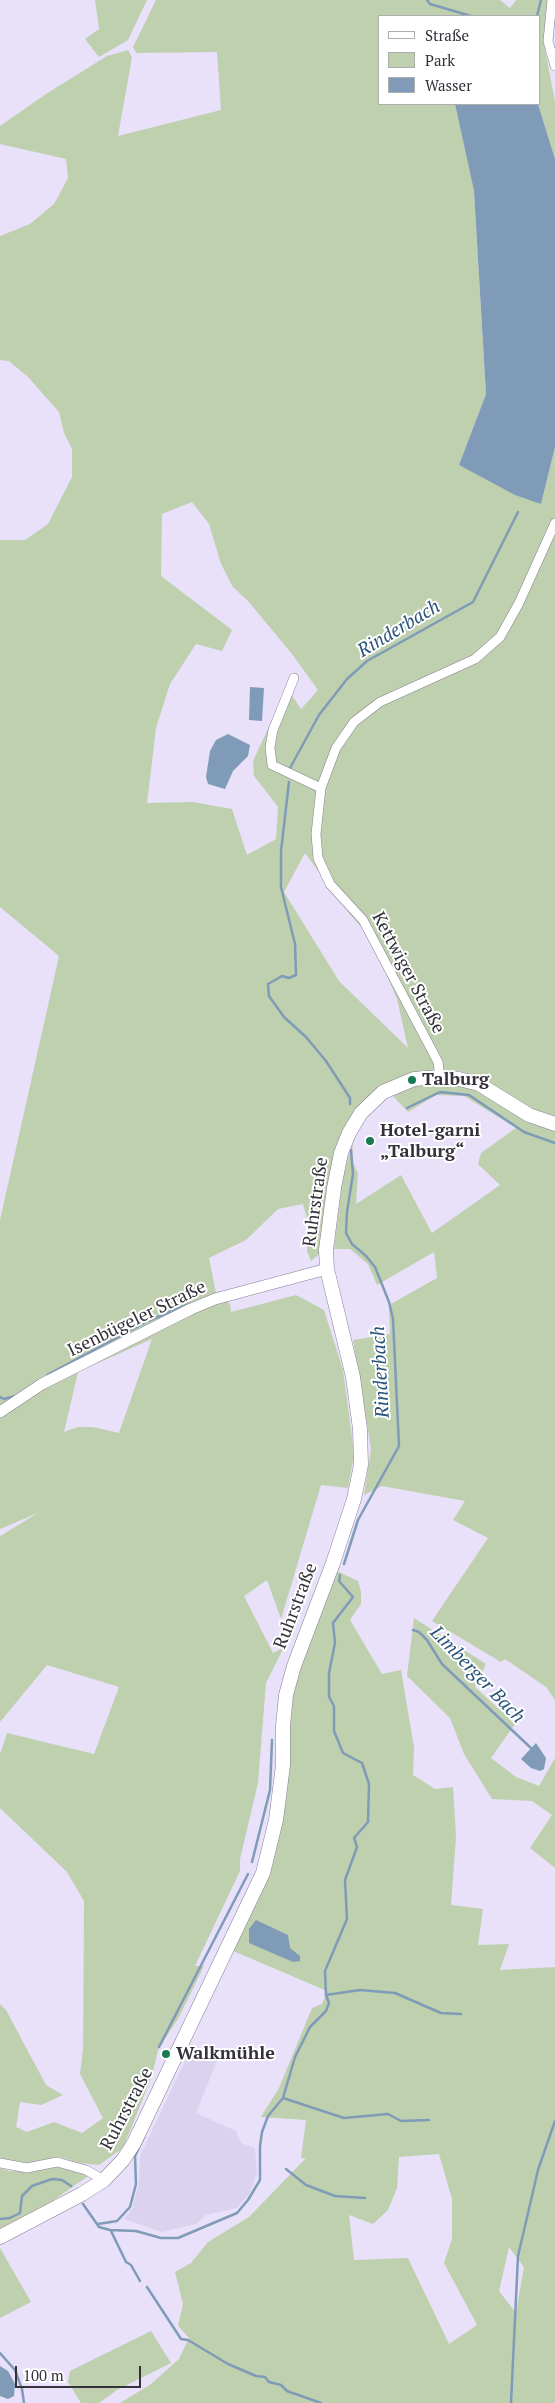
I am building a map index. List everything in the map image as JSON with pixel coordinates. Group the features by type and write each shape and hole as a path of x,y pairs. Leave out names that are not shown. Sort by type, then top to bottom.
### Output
{"main road":[{"name":"Ruhrstraße","path":"0,2237 82,2194 104,2180 123,2160 134,2143 257,1888 276,1820 283,1765 283,1726 286,1695 294,1666 333,1563 351,1508 361,1465 360,1429 353,1377 327,1269 328,1241 341,1152 349,1133 361,1112 383,1092 398,1084 414,1079 440,1077 459,1078 479,1084 529,1115 555,1124"}],"street":[{"path":"552,0 548,41 555,66"},
{"name":"Kettwiger Straße","path":"440,1077 438,1062 364,920 330,884 318,858 316,834 321,788 336,748 354,722 380,702 475,659 500,637 519,603 555,523"},
{"path":"294,678 271,738 272,765 321,788"},
{"name":"Isenbügeler Straße","path":"0,1412 42,1384 191,1309 215,1299 327,1269"},
{"path":"0,2163 27,2168 57,2162 86,2170 104,2180"}],"shaded area":[{"name":"Walkmühle","path":"190,2050 217,2061 196,2113 236,2131 241,2143 255,2148 257,2173 250,2193 237,2208 206,2215 196,2224 162,2232 124,2219 132,2209 139,2183 140,2156"}],"green space":[{"path":"95,0 147,0 128,40 99,57 85,39 99,29"},
{"path":"156,0 500,0 510,8 516,0 548,0 544,44 555,102 555,159 538,105 540,105 540,15 378,15 378,105 455,105 474,191 486,394 459,465 541,504 555,447 555,1117 531,1109 479,1076 459,1071 431,1072 352,1116 323,1251 311,1261 307,1251 308,1222 303,1204 278,1209 246,1240 209,1258 216,1293 230,1304 231,1312 296,1295 324,1310 343,1370 354,1455 348,1488 321,1485 281,1619 267,1580 244,1596 273,1653 284,1647 266,1683 258,1783 240,1859 240,1871 195,1966 204,1966 179,2017 158,2050 152,2076 123,2148 99,2165 79,2163 60,2157 28,2163 0,2159 0,2004 6,2010 46,2085 63,2095 41,2105 20,2102 16,2127 27,2132 54,2122 82,2133 103,2118 80,2074 83,2049 84,1901 67,1872 0,1808 0,1754 7,1733 94,1754 119,1687 47,1665 0,1722 0,1536 38,1513 0,1529 0,1220 59,956 0,907 0,540 25,540 48,524 72,477 72,449 64,433 59,412 28,377 9,361 0,360 0,236 30,224 54,204 68,178 66,159 0,144 0,126 46,94 107,56 128,50 132,57 118,136 221,110 217,52 136,53 133,47","holes":["192,502 209,524 221,564 233,587 248,601 292,654 318,690 301,709 289,691 274,716 253,761 254,776 278,807 276,839 247,855 232,809 193,802 147,803 156,728 170,684 196,644 222,651 232,630 161,576 162,514","305,853 348,912 370,937 397,999 408,1048 339,981 284,892","152,1339 119,1433 93,1427 78,1427 64,1432 78,1372"]},
{"path":"457,1084 475,1089 526,1119 546,1128 555,1129 555,1700 546,1687 505,1659 501,1662 432,1621 488,1538 453,1520 465,1501 382,1486 364,1495 371,1449 353,1340 390,1334 389,1305 437,1278 434,1252 377,1285 368,1264 350,1249 334,1249 342,1183 353,1138 352,1161 358,1173 356,1204 401,1175 432,1233 500,1185 478,1164 481,1153 516,1128 464,1096 436,1095 408,1112 391,1094 416,1086"},
{"path":"335,1570 358,1581 361,1591 361,1604 350,1620 382,1674 401,1670 414,1747 413,1775 435,1789 453,1787 456,1837 451,1905 483,1909 478,1945 509,1944 500,1970 555,1967 555,2403 120,2403 151,2384 179,2359 189,2338 178,2326 183,2304 175,2272 191,2263 208,2242 249,2217 306,2158 301,2158 306,2120 261,2117 279,2088 312,2008 322,2004 327,1991 231,1950 265,1881 296,1677","holes":["439,2154 452,2199 452,2239 444,2263 477,2325 449,2344 408,2258 354,2260 349,2215 373,2224 388,2210 397,2188 399,2157","509,2247 524,2267 516,2313 499,2291"]},
{"path":"414,1618 486,1664 475,1687 515,1724 491,1758 516,1777 539,1786 555,1758 555,1868 530,1848 552,1815 532,1801 492,1799 464,1754 450,1718 407,1676"},
{"path":"57,2167 91,2174 51,2202 0,2230 0,2168 9,2171 29,2171"},
{"path":"0,2248 31,2302 0,2318"},
{"path":"151,2331 171,2363 117,2390 99,2403 81,2403 68,2382 70,2371"}],"water":[{"path":"455,105 538,105 555,159 555,447 541,504 515,495 459,465 486,394 474,191"},
{"path":"250,687 264,688 262,721 249,720"},
{"path":"228,734 250,745 248,756 233,771 225,789 208,784 206,777 210,751 216,740"},
{"path":"536,1743 546,1758 544,1769 540,1771 531,1768 521,1759"},
{"path":"256,1920 288,1935 290,1948 300,1956 300,1961 293,1962 249,1943 249,1929"},
{"path":"0,2366 8,2371 15,2384 14,2396 8,2399 0,2396"}],"waterway":[{"path":"427,0 430,4 468,15"},
{"name":"Rinderbach","path":"537,15 541,0"},
{"name":"Rinderbach","path":"290,768 319,715 347,679 367,661 473,602 518,512"},
{"name":"Rinderbach","path":"289,782 281,851 281,887 295,944 296,975 289,978 282,976 268,984 269,996 284,1017 306,1037 326,1061 350,1098 350,1104"},
{"path":"407,1108 440,1092 469,1095 524,1132 555,1143"},
{"name":"Rinderbach","path":"344,1564 358,1520 399,1446 393,1319 389,1302 375,1267 352,1244 346,1233 353,1174 351,1150"},
{"path":"47,1375 148,1321 189,1304"},
{"path":"0,1397 4,1399 15,1396"},
{"path":"83,2204 99,2227 110,2230 136,2231 161,2238 178,2238 237,2213 248,2200 260,2180 260,2146 262,2132 268,2116 283,2098 295,2057 310,2027 326,2011 329,2003 326,1995 325,1971 347,1919 345,1880 357,1847 354,1838 368,1822 369,1784 362,1763 343,1753 334,1731 334,1706 329,1697 329,1673 335,1643 333,1623 353,1597 339,1581 340,1575"},
{"name":"Limberger Bach","path":"413,1630 419,1632 427,1640 442,1664 532,1749"},
{"path":"252,1862 270,1790 272,1740"},
{"path":"159,2047 248,1874"},
{"path":"326,1995 360,1990 395,1993 441,2013 461,2014"},
{"path":"283,2098 344,2118 388,2114 401,2121 429,2120"},
{"path":"511,2403 518,2256 538,2170 555,2121"},
{"path":"98,2224 117,2221 130,2207 136,2184 135,2156 144,2137"},
{"path":"286,2169 306,2185 335,2196 365,2198"},
{"path":"0,2219 10,2218 20,2213 22,2196 32,2186 52,2179 62,2180 71,2186"},
{"path":"111,2231 126,2262 131,2265 140,2281"},
{"path":"147,2287 181,2339 188,2340 228,2364 256,2376 265,2377 269,2382 281,2385 287,2391 321,2403"},
{"path":"0,2353 15,2370 22,2389 24,2403"}],"place":[{"name":"Talburg","path":"412,1080"},
{"name":"Hotel-garni „Talburg“","path":"370,1141"},
{"name":"Walkmühle","path":"166,2054"}]}
